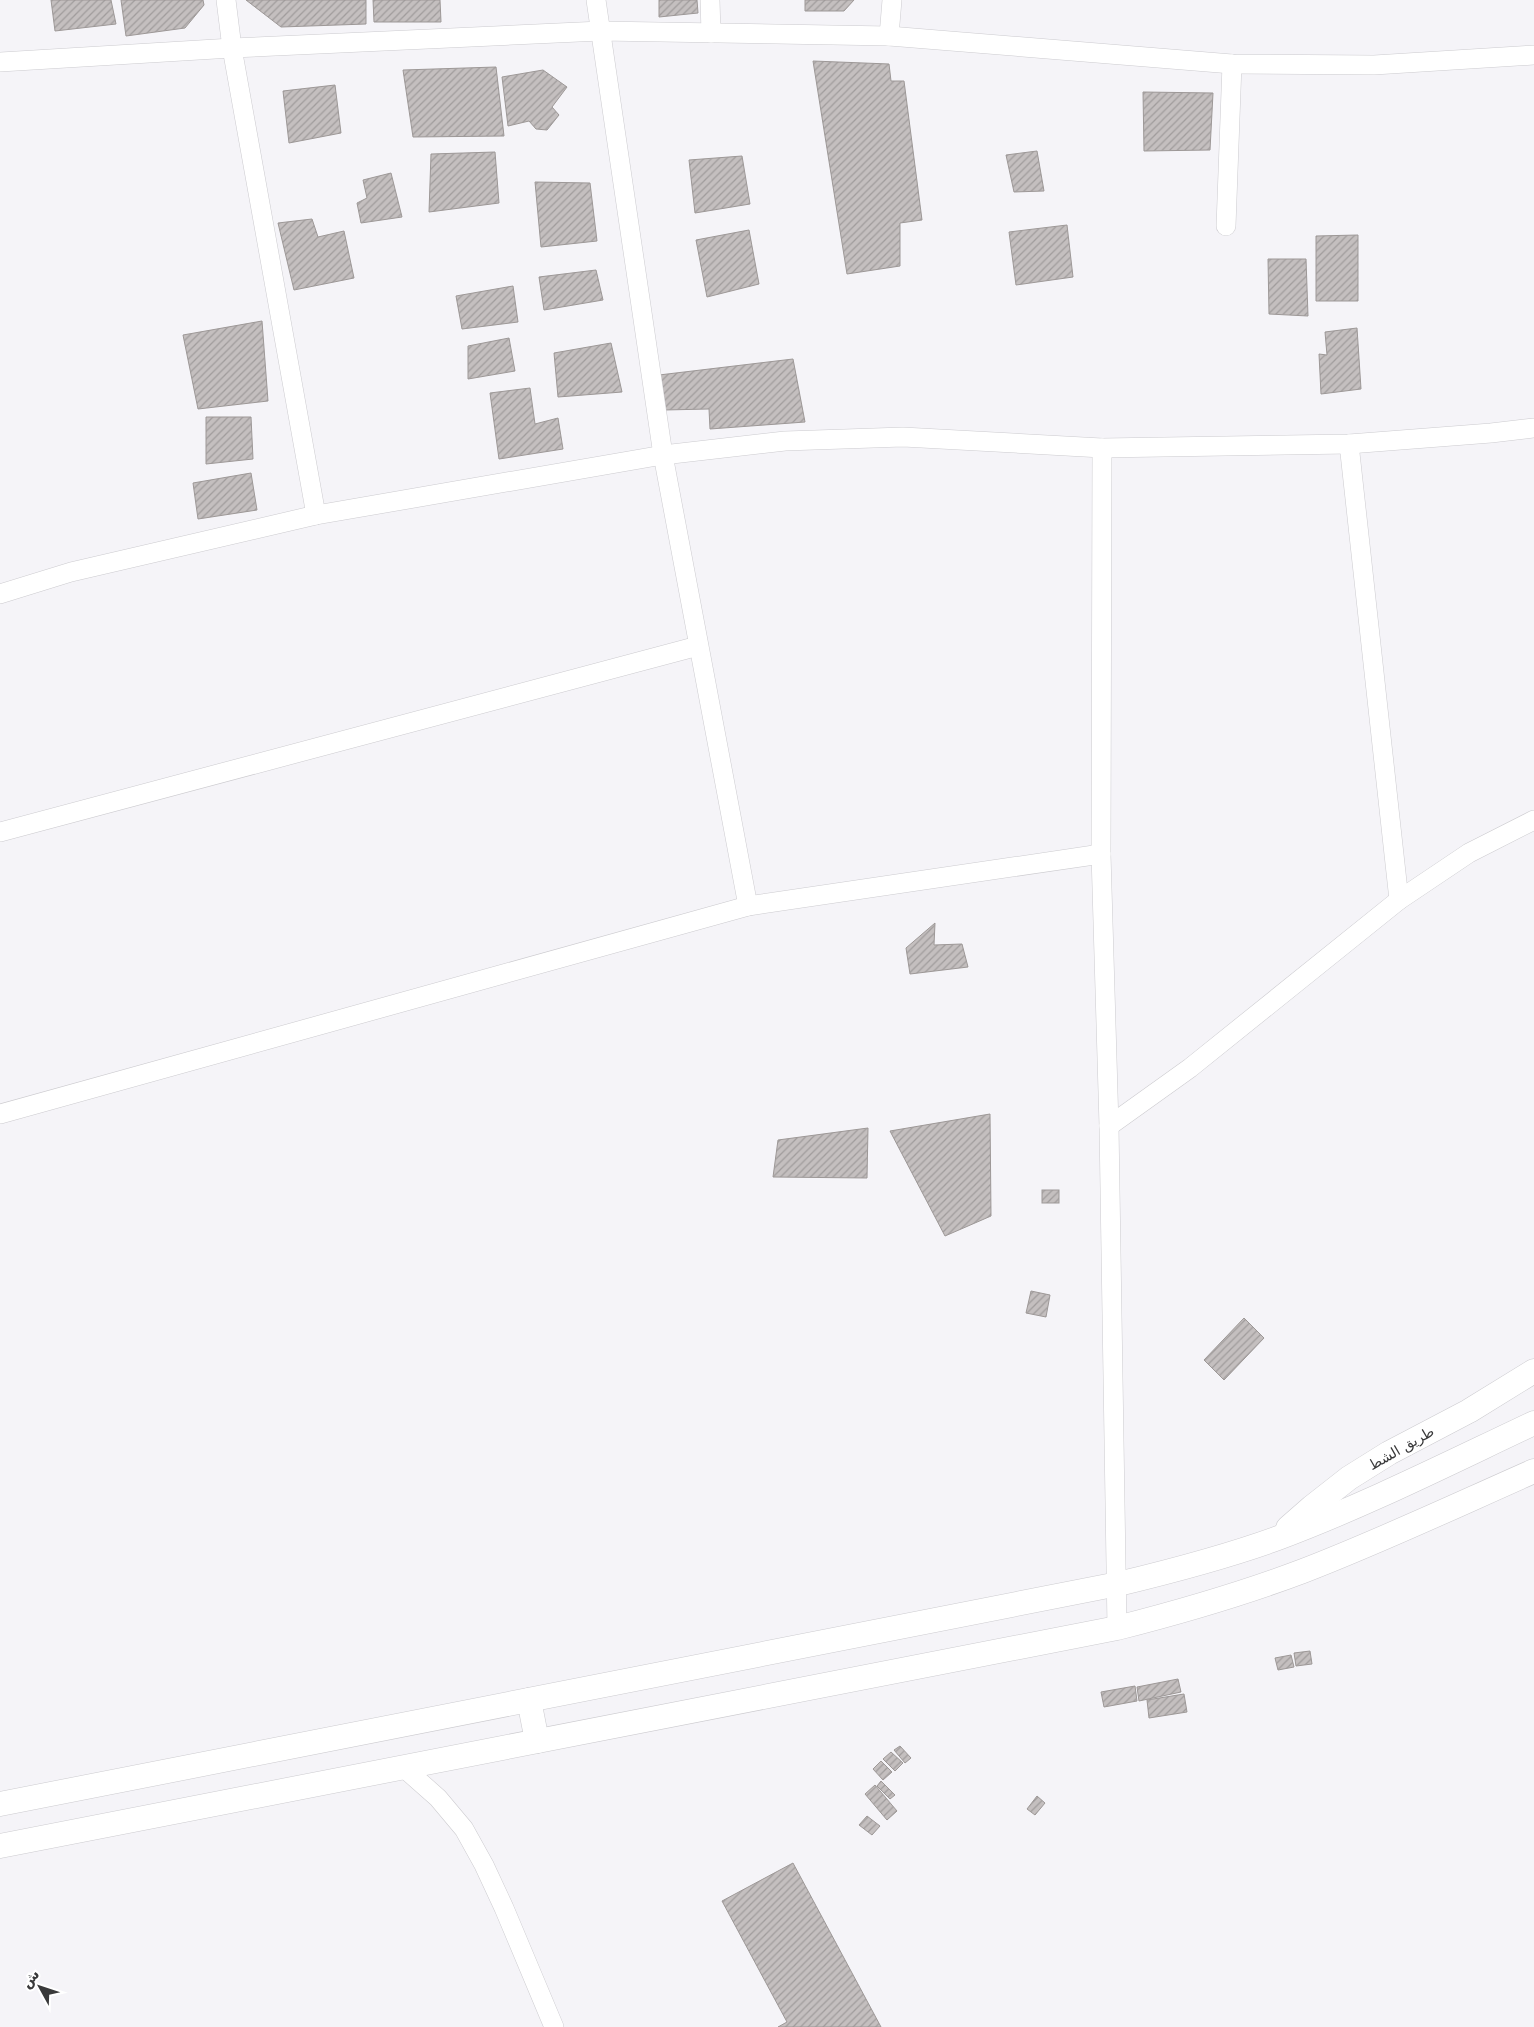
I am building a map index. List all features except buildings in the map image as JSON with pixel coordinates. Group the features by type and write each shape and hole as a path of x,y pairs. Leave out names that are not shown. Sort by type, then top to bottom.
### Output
{"main road":[{"name":"طريق الشط","path":"1277,1538 1349,1478 1389,1453 1469,1411 1534,1371"},
{"path":"0,1804 1118,1584 1172,1571 1225,1556 1277,1538 1360,1505 1534,1423"},
{"path":"0,1846 1117,1628 1189,1609 1303,1571 1363,1547 1534,1471"},
{"path":"529,1700 537,1741"}],"street":[{"path":"226,0 232,48 316,515"},
{"path":"596,0 663,455 748,906"},
{"path":"710,0 711,33"},
{"path":"889,36 892,0"},
{"path":"0,62 232,48 601,31 889,36 1232,64 1374,65 1534,55"},
{"path":"1226,226 1232,64"},
{"path":"0,594 71,572 316,515 663,455 786,441 903,438 1102,448 1349,444 1534,428"},
{"path":"1349,444 1399,900"},
{"path":"1102,448 1101,854 1109,1126 1118,1584 1117,1628"},
{"path":"0,832 698,646"},
{"path":"1109,1126 1190,1068 1399,900 1469,853 1534,820"},
{"path":"0,1114 748,906 1101,854"},
{"path":"403,1767 438,1798 464,1829 484,1865 504,1908 554,2027"}]}
